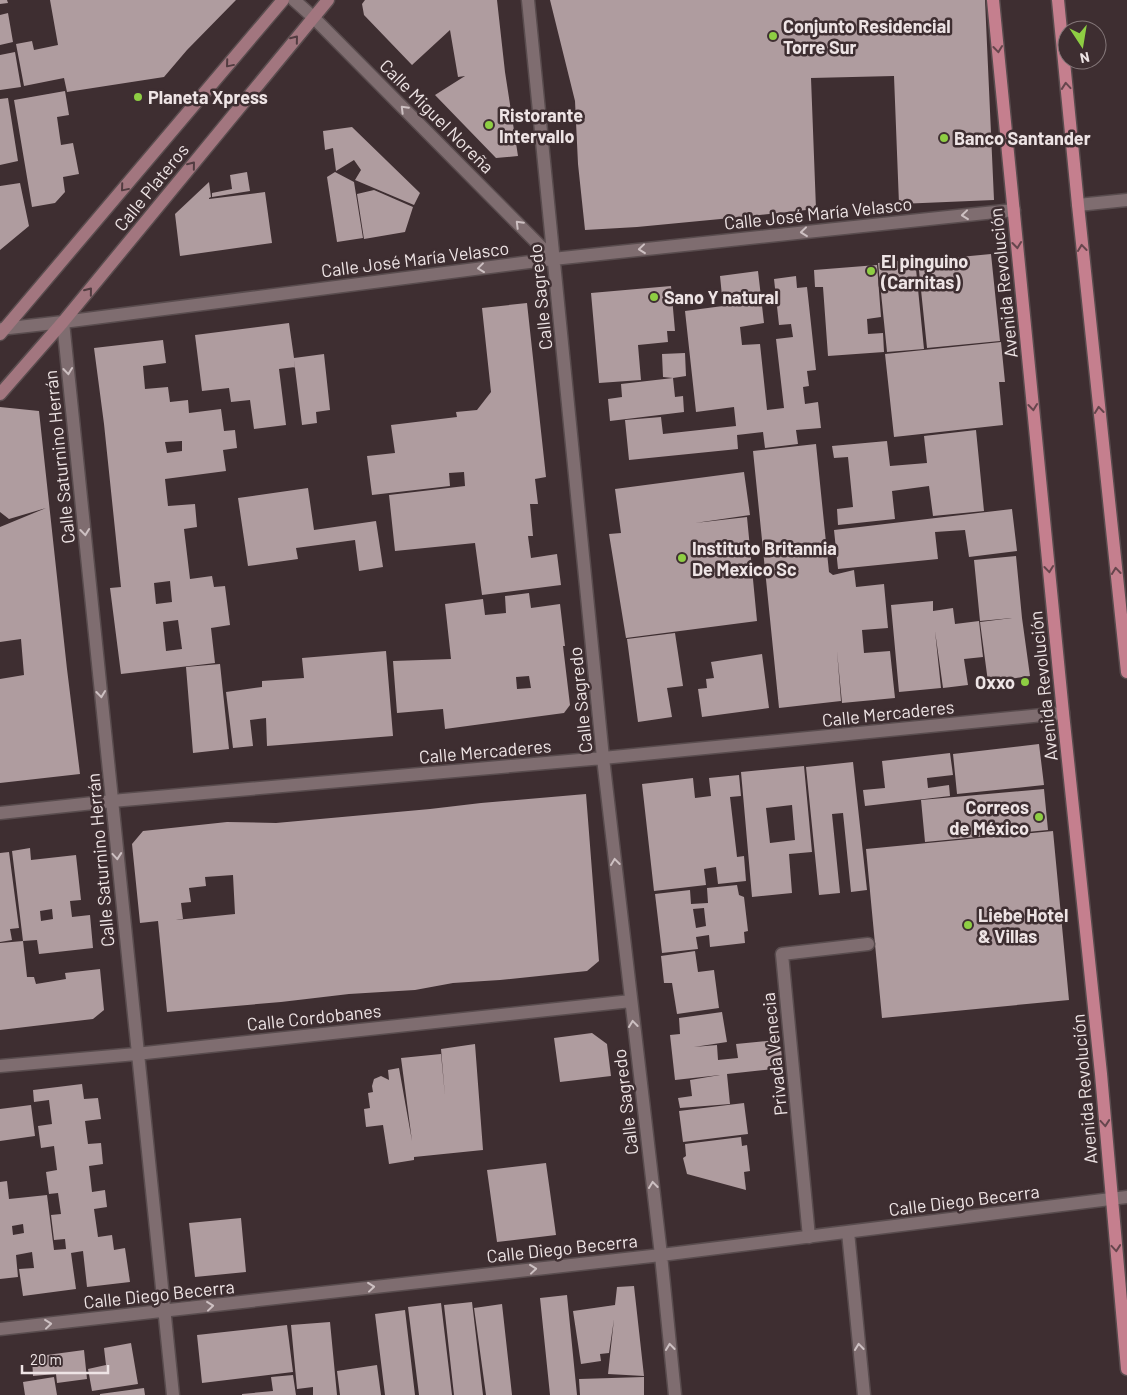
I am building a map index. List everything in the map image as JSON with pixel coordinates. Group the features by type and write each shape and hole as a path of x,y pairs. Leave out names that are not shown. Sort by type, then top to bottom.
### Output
{"main road":[{"name":"Avenida Revolución","path":"994,0 1063,714 1101,1074 1127,1369"},
{"path":"1058,0 1127,672"}],"street":[{"name":"Calle Plateros","path":"2,330 283,0"},
{"name":"Calle Miguel Noreña","path":"294,0 554,259"},
{"name":"Calle Plateros","path":"0,394 63,322 328,0"},
{"name":"Calle Sagredo","path":"528,0 603,758 661,1255 675,1395"},
{"path":"1078,205 1127,200"},
{"name":"Calle José María Velasco","path":"2,330 554,259 1014,210"},
{"name":"Calle Saturnino Herrán","path":"63,322 136,1054 173,1395"},
{"name":"Calle Mercaderes","path":"0,812 603,758 1063,714"},
{"name":"Privada Venecia","path":"809,1237 782,954 868,944"},
{"name":"Calle Cordobanes","path":"0,1066 136,1054 631,1001"},
{"name":"Calle Diego Becerra","path":"0,1329 661,1255 1127,1197"},
{"path":"848,1232 864,1395"}],"building":[{"path":"0,0 7,0 8,3 0,4"},
{"path":"50,0 236,0 187,50 164,77 67,92 64,78 24,86 16,44 32,41 34,50 58,45"},
{"path":"365,0 497,0 505,72 518,156 496,158 435,95 465,76 458,77 450,30 412,65 364,15 362,4"},
{"path":"550,0 985,0 994,200 899,204 894,76 811,78 816,209 637,227 585,230 578,164 575,101"},
{"path":"8,13 13,42 0,45 0,15"},
{"path":"15,52 21,87 0,90 0,55"},
{"path":"65,91 69,115 57,117 61,145 73,143 79,174 63,177 65,192 55,203 32,207 14,100"},
{"path":"8,98 18,161 0,165 0,99"},
{"path":"352,127 420,193 414,205 355,180 361,170 354,160 336,171 333,148 325,150 323,131"},
{"path":"247,172 250,191 212,197 212,193 232,189 230,175"},
{"path":"335,172 354,182 363,238 337,242 327,177"},
{"path":"209,182 211,197 209,199 265,192 272,243 180,256 175,214"},
{"path":"20,183 29,226 0,250 0,186"},
{"path":"374,190 413,207 405,232 364,239 357,194"},
{"path":"991,254 1000,341 927,348 918,261"},
{"path":"915,259 924,349 887,352 878,263"},
{"path":"877,265 881,317 867,319 868,334 883,333 884,352 828,356 823,287 815,287 814,270"},
{"path":"758,271 764,323 740,327 742,345 760,344 767,410 784,408 776,339 793,337 791,324 779,325 774,279 796,276 797,288 807,287 816,370 807,371 809,386 803,387 805,404 818,402 821,428 796,430 798,444 765,448 763,432 737,435 738,449 629,460 625,420 661,417 663,434 736,426 734,407 696,412 685,311 723,306 720,276"},
{"path":"671,286 675,331 667,331 668,342 638,345 641,380 599,383 591,293"},
{"path":"527,303 546,477 535,479 538,504 530,504 533,536 528,536 531,558 557,554 561,585 482,595 475,543 395,551 389,495 465,486 464,472 449,473 450,486 372,495 367,456 395,453 391,425 457,417 456,412 477,410 491,392 482,308"},
{"path":"289,323 294,358 324,354 330,410 316,412 317,423 302,425 295,367 279,369 286,425 254,429 250,400 231,402 229,388 202,391 195,335"},
{"path":"163,340 166,363 143,366 145,389 168,387 170,402 188,400 189,413 221,409 224,431 235,430 237,448 223,450 226,471 165,479 168,506 195,504 197,527 184,529 190,579 212,576 214,587 225,586 230,625 211,628 215,663 121,674 110,588 121,587 94,348","holes":["182,441 182,451 167,453 165,442","170,581 172,602 156,604 154,583","178,620 182,649 166,651 163,622"]},
{"path":"1001,342 1005,382 999,382 1003,425 894,437 885,354"},
{"path":"685,353 686,376 663,377 662,354"},
{"path":"673,378 675,397 683,396 684,412 610,421 608,399 622,397 621,384"},
{"path":"0,407 39,411 80,774 0,783 0,679 24,675 21,639 0,642 0,527 46,508 9,519 0,512"},
{"path":"976,430 984,511 933,516 929,486 892,491 895,519 838,525 837,509 853,507 848,457 834,458 832,446 887,441 890,466 927,463 924,436"},
{"path":"816,444 829,572 833,575 854,570 856,587 884,584 888,628 862,630 864,653 890,651 895,698 842,703 837,651 841,701 779,708 753,451"},
{"name":"Instituto Britannia De Mexico Sc","path":"744,472 750,515 695,523 747,517 757,621 626,638 609,534 621,533 615,489"},
{"path":"308,488 314,530 376,521 383,567 359,571 355,540 296,548 298,559 248,566 238,498"},
{"path":"1012,509 1017,551 969,557 965,530 935,532 938,559 838,569 834,530"},
{"path":"1016,556 1030,676 988,682 980,622 1012,618 980,621 974,560"},
{"path":"529,593 531,608 560,604 570,705 564,713 445,729 443,709 397,713 393,661 451,659 445,604 483,599 485,615 506,613 505,596","holes":["529,676 531,688 517,689 516,677"]},
{"path":"933,601 933,611 953,608 955,624 979,621 983,657 964,659 968,685 943,688 935,631 941,688 899,692 891,605"},
{"path":"675,633 683,686 667,688 672,717 638,722 627,639"},
{"path":"386,651 393,736 267,746 266,718 250,720 253,746 233,748 226,692 262,687 262,681 304,678 302,658"},
{"path":"762,654 769,708 702,717 698,689 707,688 706,679 714,678 711,662"},
{"path":"220,664 229,749 193,753 186,667"},
{"path":"1039,744 1044,785 957,794 953,754"},
{"path":"950,753 953,775 927,778 928,788 949,785 950,796 865,806 863,790 885,788 882,761"},
{"path":"853,762 867,890 851,892 843,813 832,814 840,893 819,895 806,767"},
{"path":"804,766 812,852 789,854 792,893 752,897 741,772","holes":["792,805 795,840 770,843 766,808"]},
{"path":"739,775 741,796 730,797 737,857 744,856 746,881 718,884 716,867 704,869 706,885 654,891 642,784 693,778 695,798 711,796 709,778"},
{"path":"1044,789 1048,830 925,842 921,800"},
{"path":"586,794 599,961 587,971 453,983 415,990 349,994 167,1012 158,921 140,923 132,844 143,831 227,822 276,823","holes":["233,875 235,914 176,920 183,919 181,903 191,902 189,888 206,886 205,877"]},
{"name":"Liebe Hotel & Villas","path":"1053,831 1069,1000 882,1018 866,849"},
{"path":"30,848 31,860 76,855 81,900 70,901 72,917 90,915 93,948 39,954 37,940 23,941 12,851","holes":["52,909 53,919 41,921 40,911"]},
{"path":"9,852 19,928 10,929 12,940 0,942 0,853"},
{"path":"737,885 739,895 744,897 748,931 744,932 745,943 710,947 709,935 696,937 698,949 662,953 655,894 690,890 691,904 708,903 707,888","holes":["704,908 706,926 696,928 693,909"]},
{"path":"23,941 27,977 34,977 36,984 66,979 65,973 100,969 104,1010 93,1019 0,1030 0,943"},
{"path":"695,951 698,972 714,970 719,1008 677,1014 672,983 664,983 661,956"},
{"path":"722,1012 727,1042 694,1047 717,1045 718,1060 738,1058 736,1044 776,1040 777,1049 781,1049 783,1068 727,1074 730,1104 680,1108 678,1098 692,1096 690,1080 720,1075 675,1080 670,1035 680,1034 679,1018"},
{"path":"592,1033 607,1044 611,1076 560,1082 554,1038"},
{"path":"475,1044 483,1150 414,1157 414,1160 389,1164 383,1125 366,1127 364,1109 370,1108 368,1093 373,1092 374,1079 381,1076 389,1080 388,1070 399,1068 412,1141 401,1058 441,1054 445,1096 441,1049"},
{"path":"82,1084 84,1099 98,1098 101,1119 85,1121 88,1144 101,1143 103,1164 89,1166 92,1192 105,1190 107,1207 94,1209 98,1237 112,1235 114,1250 125,1248 130,1282 87,1287 83,1251 71,1253 76,1289 23,1296 19,1269 34,1268 32,1252 16,1255 18,1277 0,1279 0,1182 7,1181 9,1199 47,1195 54,1250 66,1249 65,1239 54,1240 51,1215 61,1214 58,1193 49,1194 46,1172 57,1170 54,1146 41,1148 38,1126 52,1124 49,1100 34,1102 33,1090","holes":["23,1224 24,1233 13,1235 12,1226"]},
{"path":"744,1103 748,1134 683,1142 679,1111"},
{"path":"31,1105 35,1136 0,1141 0,1109"},
{"path":"741,1137 742,1146 747,1145 750,1171 744,1172 746,1190 687,1174 683,1158 686,1156 685,1144"},
{"path":"546,1163 556,1235 497,1242 487,1170"},
{"path":"241,1218 246,1272 195,1277 189,1223"},
{"path":"634,1286 644,1376 608,1374 614,1319 609,1353 600,1354 601,1361 581,1364 573,1311 615,1305 617,1287"},
{"path":"567,1295 577,1395 550,1395 540,1298"},
{"path":"472,1302 483,1395 454,1395 444,1305"},
{"path":"441,1303 452,1395 419,1395 408,1307"},
{"path":"502,1304 512,1395 486,1395 474,1308"},
{"path":"405,1310 415,1395 385,1395 375,1314"},
{"path":"330,1322 337,1395 313,1395 313,1387 297,1389 291,1325"},
{"path":"287,1325 293,1372 202,1383 197,1335"},
{"path":"131,1343 138,1384 92,1391 88,1369 106,1365 104,1348"},
{"path":"84,1350 87,1379 57,1383 56,1374 33,1376 32,1357"},
{"path":"377,1365 381,1395 340,1395 337,1371"},
{"path":"293,1375 296,1395 242,1395 273,1391 271,1377"},
{"path":"54,1377 57,1395 25,1395 23,1382"},
{"path":"644,1377 644,1395 580,1395 579,1379"},
{"path":"144,1388 145,1395 100,1395 100,1394"}],"place":[{"name":"Conjunto Residencial Torre Sur","path":"773,36"},
{"name":"Planeta Xpress","path":"138,97"},
{"name":"Ristorante Intervallo","path":"489,125"},
{"name":"Banco Santander","path":"944,138"},
{"name":"El pinguino (Carnitas)","path":"871,271"},
{"name":"Sano Y natural","path":"654,297"},
{"name":"Instituto Britannia De Mexico Sc","path":"682,558"},
{"name":"Oxxo","path":"1025,682"},
{"name":"Correos de México","path":"1039,817"},
{"name":"Liebe Hotel & Villas","path":"968,925"}]}
